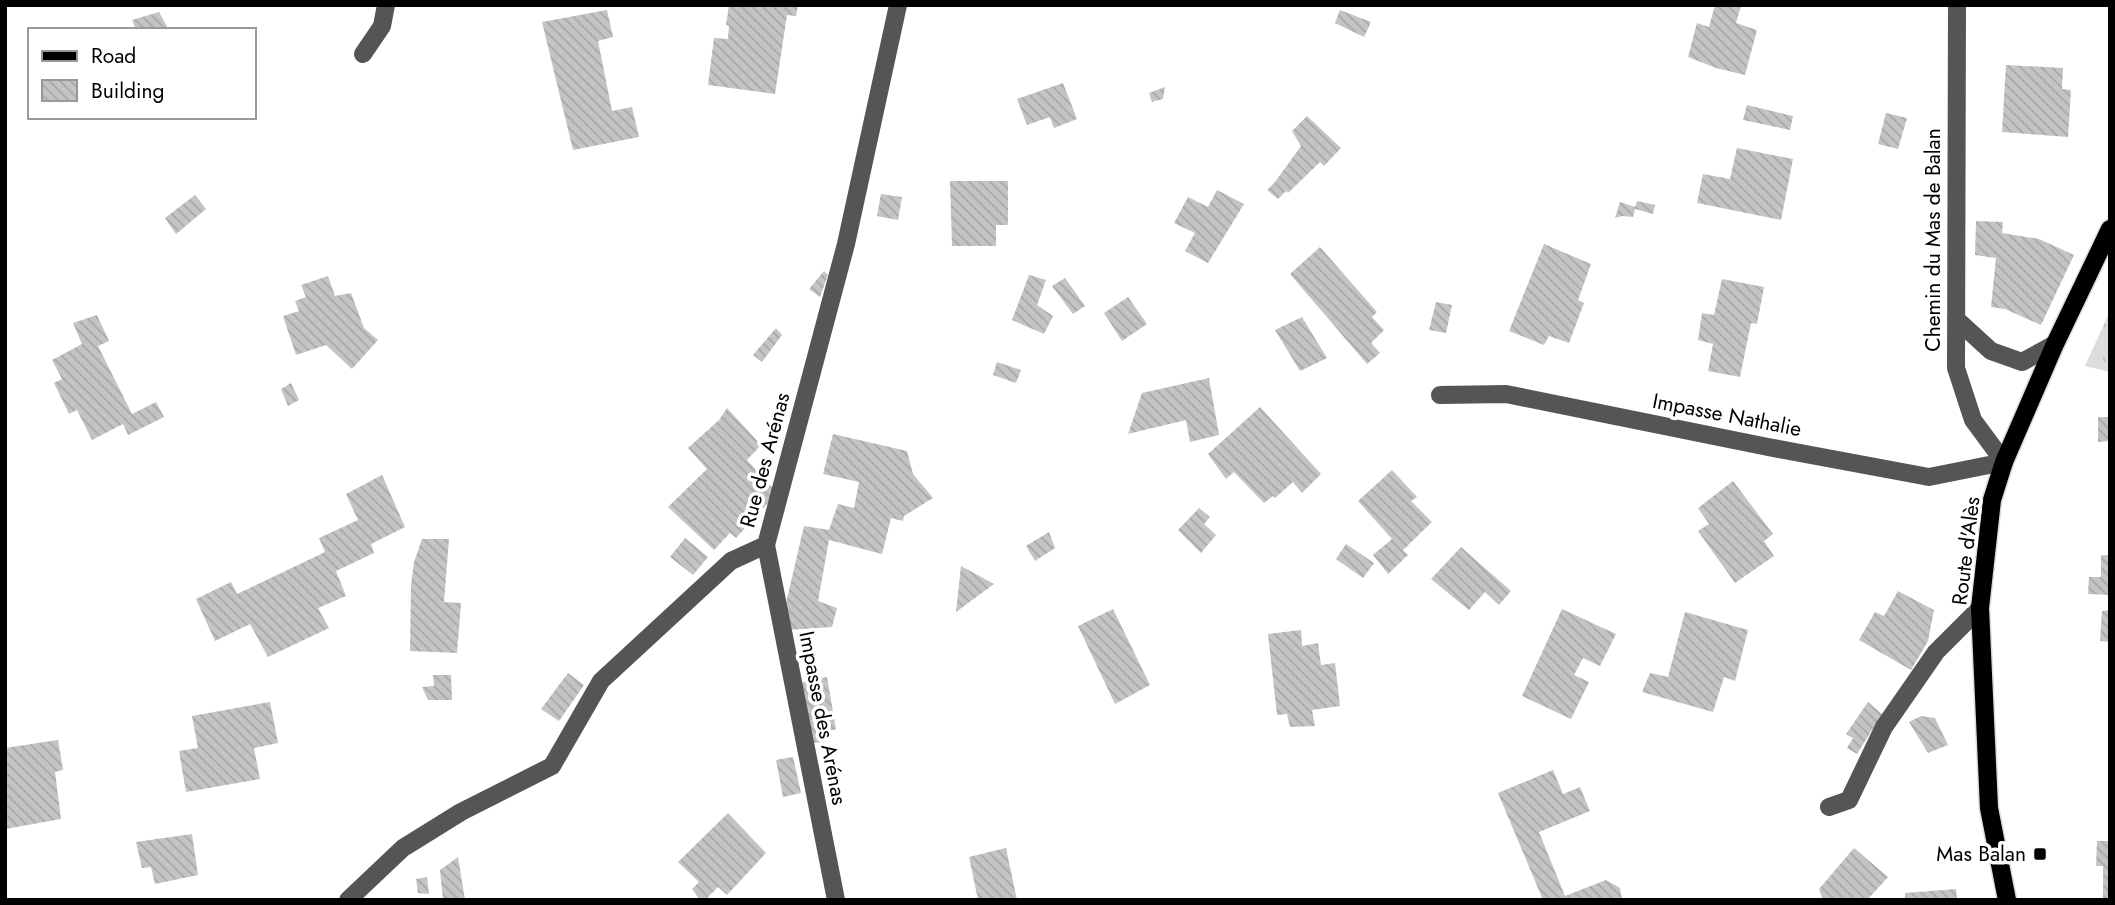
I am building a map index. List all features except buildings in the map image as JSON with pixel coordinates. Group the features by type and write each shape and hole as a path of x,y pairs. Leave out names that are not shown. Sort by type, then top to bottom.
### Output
{"main road":[{"name":"Route d'Alès","path":"2007,900 1989,808 1980,608 1992,500 2004,462 2055,344 2110,229"}],"street":[{"path":"363,54 383,26 386,5"},
{"name":"Rue des Arénas","path":"348,900 402,848 461,812 552,766 601,681 731,561 766,544 846,244 898,5"},
{"name":"Chemin du Mas de Balan","path":"1957,5 1956,368 1973,420 2004,462"},
{"path":"1956,319 1991,351 2022,362 2055,344"},
{"name":"Impasse Nathalie","path":"1440,395 1506,394 1929,477 2004,462"},
{"name":"Impasse des Arénas","path":"766,544 836,900"},
{"path":"1829,807 1849,800 1891,716 1936,652 1980,608"}],"green space":[{"path":"2110,311 2110,372 2085,366"}],"place":[{"name":"Mas Balan","path":"2040,854"}]}
